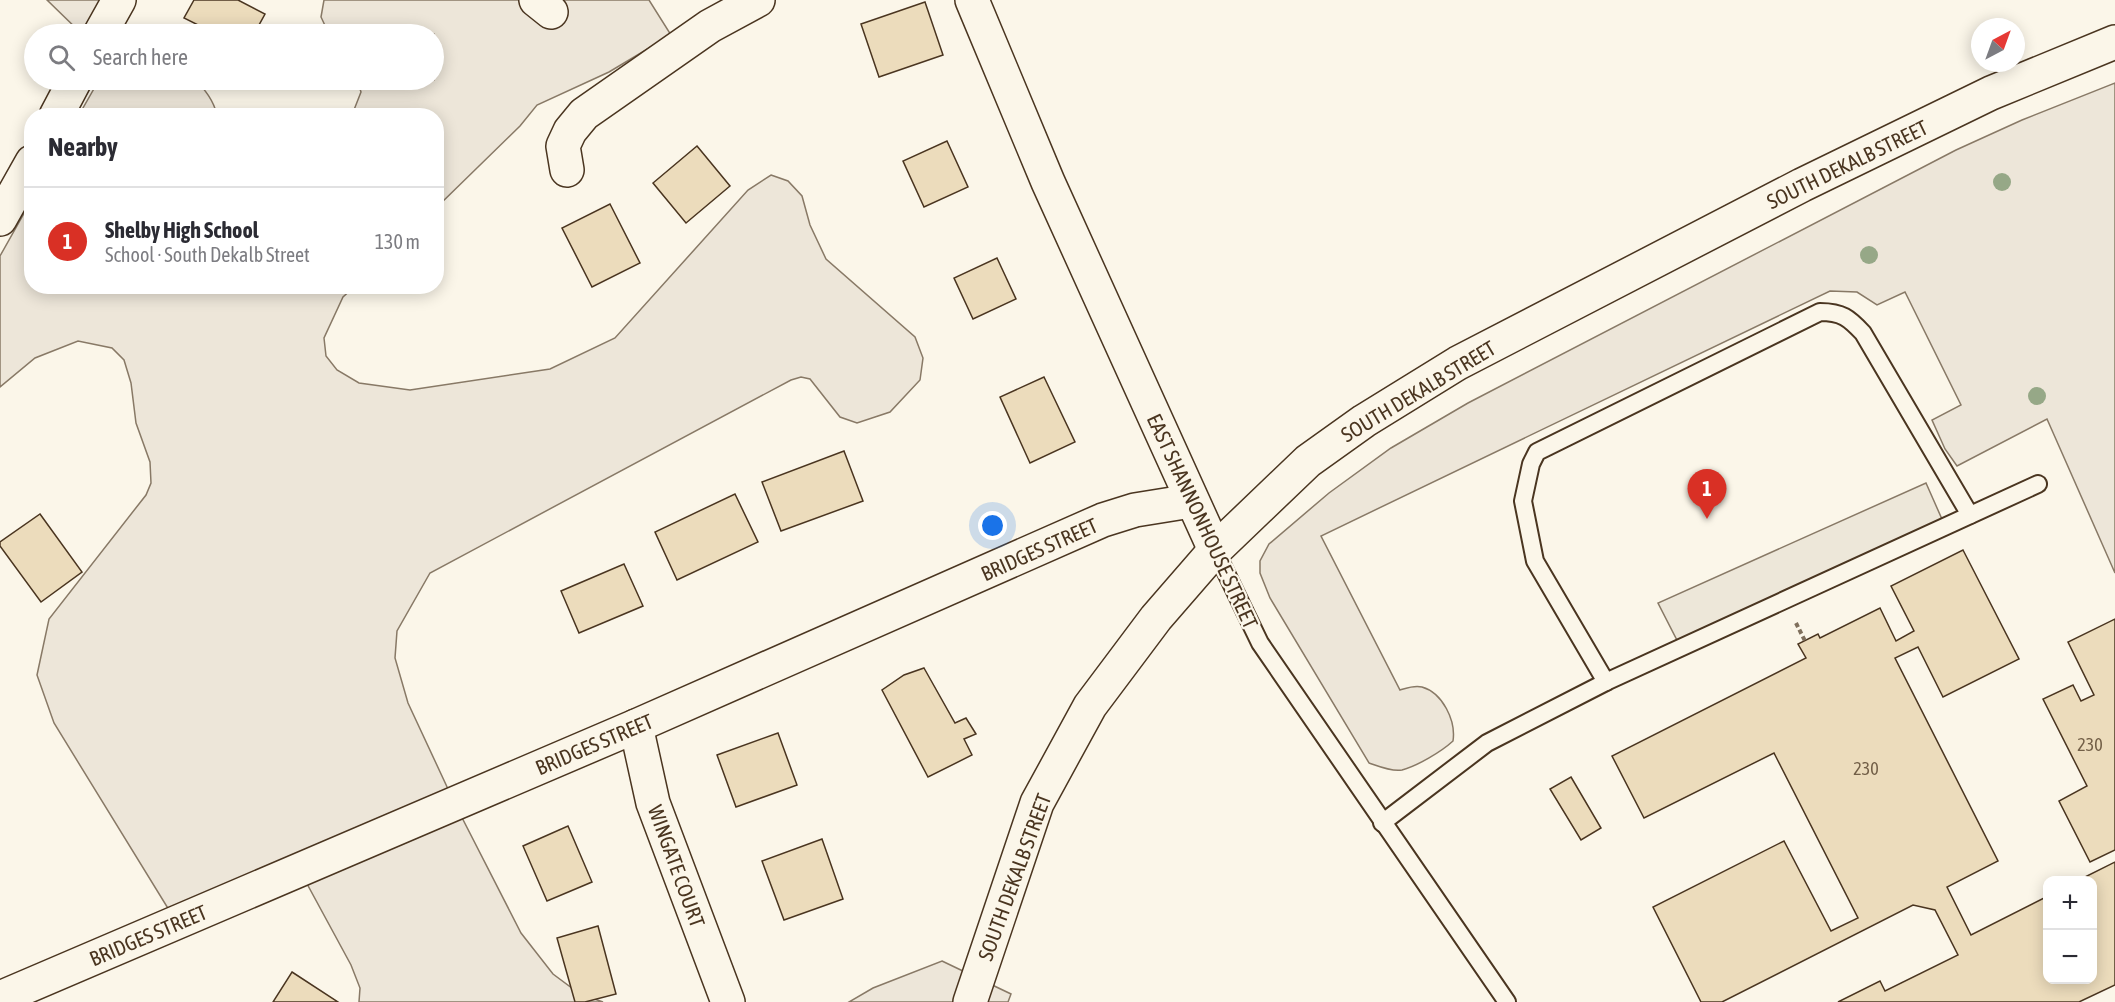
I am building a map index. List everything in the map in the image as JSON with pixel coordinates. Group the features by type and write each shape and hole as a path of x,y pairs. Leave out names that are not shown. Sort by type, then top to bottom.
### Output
{"street":[{"path":"106,24 119,0"},
{"path":"567,170 563,146 570,130 584,114 710,26 758,0"},
{"name":"EAST SHANNONHOUSE STREET","path":"972,0 1048,182 1215,550"},
{"name":"SOUTH DEKALB STREET","path":"970,1002 1037,803 1090,706 1156,618 1215,550 1308,461 1364,420 1458,363 1802,185 1991,93 2115,42"},
{"path":"60,108 70,90"},
{"path":"0,219 24,176"},
{"name":"BRIDGES STREET","path":"0,998 636,726 1103,520 1135,510 1191,501"},
{"name":"WINGATE COURT","path":"636,726 653,803 728,1002"}],"lane":[{"path":"1606,682 1535,561 1523,501 1531,464 1537,452 1820,312 1833,312 1848,318 1863,333 1970,515"},
{"path":"1382,822 1486,743 1606,682 2038,484"},
{"name":"EAST SHANNONHOUSE STREET","path":"1215,550 1260,643 1507,1002"}],"shaded area":[{"path":"47,0 119,0 106,24 72,24"},
{"path":"324,0 649,0 671,35 609,72 537,105 520,126 444,200 444,108 355,108 360,90 444,90 444,24 324,24 321,17"},
{"path":"2115,83 2115,573 2047,419 1957,466 1945,449 1932,420 1961,405 1905,292 1877,305 1857,292 1830,291 1321,536 1400,690 1416,686 1429,690 1442,701 1452,725 1453,741 1436,754 1415,765 1398,770 1369,763 1270,598 1260,573 1260,561 1269,544 1329,493 1391,448 1468,403 1956,150 2022,120"},
{"path":"93,90 204,90 215,108 83,108"},
{"path":"771,175 788,181 802,196 810,225 826,259 915,337 923,358 920,380 890,412 857,423 840,417 810,379 801,377 791,380 430,573 397,631 395,658 408,703 455,804 521,933 553,974 580,994 603,1002 359,1002 360,988 351,965 300,871 177,923 54,723 37,675 49,619 146,495 151,483 150,462 136,423 131,383 124,360 112,348 78,341 35,358 0,387 0,256 24,213 24,294 346,294 324,338 326,356 337,370 359,383 410,390 550,369 615,338 748,190"},
{"path":"1926,483 1945,526 1681,648 1658,603"},
{"path":"942,961 1011,994 1008,1002 849,1002 873,988"}],"building":[{"path":"194,0 238,0 265,14 260,24 196,24 184,18"},
{"path":"925,2 943,55 879,77 861,24"},
{"path":"947,141 968,187 924,207 903,161"},
{"path":"697,146 730,186 686,223 653,183"},
{"path":"610,204 640,263 592,287 562,228"},
{"path":"997,258 1016,299 973,319 954,278"},
{"path":"1044,377 1075,442 1030,463 1000,397"},
{"path":"844,451 863,501 781,531 762,482"},
{"path":"735,494 758,542 677,580 655,532"},
{"path":"40,514 82,572 41,602 0,546 0,542"},
{"path":"1963,550 2019,659 1943,697 1918,647 1895,658 1998,861 1947,887 1971,935 2043,899 2043,984 2097,984 2097,876 2087,876 2115,862 2115,985 2079,1002 1838,1002 1880,981 1885,991 1958,955 1935,910 1913,905 1722,1002 1701,1002 1653,907 1784,841 1831,931 1858,918 1774,753 1644,818 1612,756 1806,658 1798,644 1818,634 1820,638 1880,608 1896,641 1914,631 1891,586"},
{"path":"624,564 643,606 579,633 561,591"},
{"path":"2115,619 2115,850 2090,862 2059,801 2087,786 2043,699 2073,685 2081,701 2094,695 2068,642"},
{"path":"924,668 955,723 966,718 976,734 964,739 972,755 928,777 882,690 904,675"},
{"path":"778,733 797,785 736,807 717,755"},
{"path":"1571,777 1601,828 1581,840 1550,789"},
{"path":"568,826 592,882 547,901 523,846"},
{"path":"822,839 843,899 784,920 762,861"},
{"path":"598,926 616,994 585,1002 575,1002 557,938"},
{"path":"292,972 338,1002 273,1002"}],"place":[{"name":"Shelby High School","path":"1707,519"}]}
